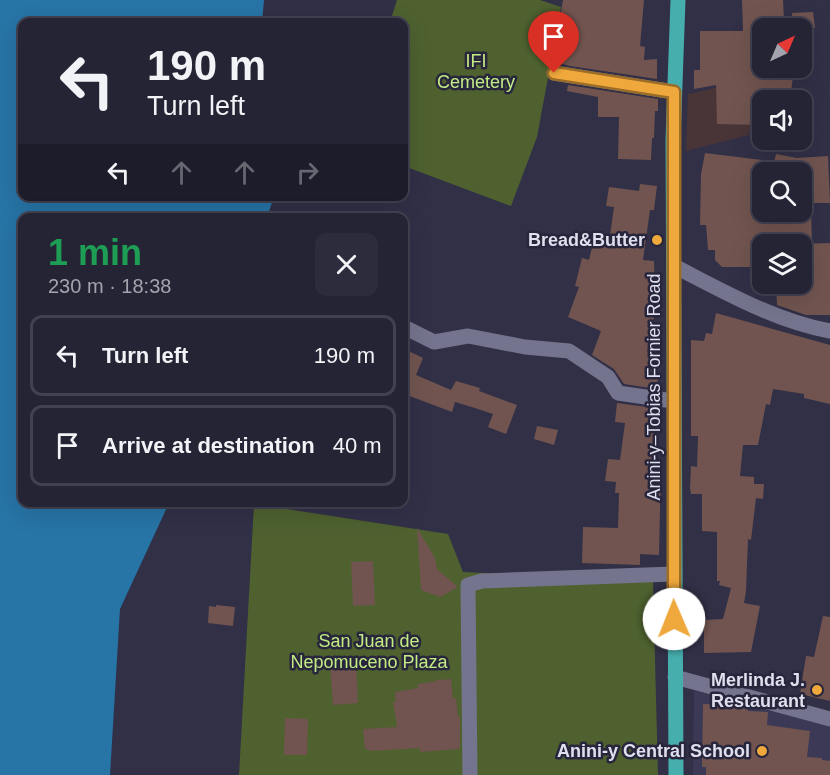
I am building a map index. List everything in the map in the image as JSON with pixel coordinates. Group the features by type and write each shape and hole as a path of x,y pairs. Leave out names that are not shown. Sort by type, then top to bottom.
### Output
{"main road":[{"name":"Anini-y–Tobias Fornier Road","path":"676,775 673,401 674,92 678,0"}],"street":[{"path":"554,73 674,92"},
{"path":"674,266 743,301 799,323 830,332"},
{"path":"408,329 434,342 468,336 569,351 608,377 618,393 673,401"},
{"path":"470,775 468,585 482,580 674,574"},
{"path":"675,677 830,719"}],"shaded area":[{"path":"755,79 752,90 749,135 686,151 688,94"},
{"name":"Anini-y Central School","path":"694,691 751,702 830,727 830,775 693,775"}],"green space":[{"name":"IFI Cemetery","path":"397,0 540,0 561,7 537,137 511,206 408,167 408,18 391,18"},
{"name":"San Juan de Nepomuceno Plaza","path":"254,507 273,507 448,534 463,572 653,581 658,775 239,775"}],"water":[{"path":"0,0 264,0 262,18 18,18 18,201 273,201 268,213 18,213 18,507 167,507 120,609 110,775 0,775"}],"building":[{"path":"563,0 644,0 640,46 645,47 644,60 657,59 657,79 570,66 552,61"},
{"path":"742,0 783,0 784,18 752,18 752,78 793,78 791,90 752,90 752,125 717,124 716,85 694,89 694,70 700,70 700,31 743,31"},
{"path":"813,12 815,28 812,28 812,18 792,18 792,13"},
{"path":"568,85 658,99 651,160 618,159 619,117 598,117 598,97 567,91"},
{"path":"705,153 762,160 762,162 752,162 752,222 811,222 812,234 752,234 752,267 722,267 715,260 715,250 708,250 706,225 700,225 701,174"},
{"path":"776,154 797,158 828,156 830,203 812,203 812,162 774,162"},
{"path":"640,184 657,186 654,210 650,210 643,260 654,261 655,294 652,343 659,345 650,377 658,377 657,389 624,384 614,369 592,355 601,331 568,317 579,287 575,286 582,258 589,260 594,239 609,243 614,207 606,206 609,187 639,191"},
{"path":"830,243 830,315 806,315 777,305 776,294 812,294 812,244"},
{"path":"716,313 830,345 830,404 804,398 804,394 773,389 770,405 766,404 758,445 743,445 740,476 754,477 754,484 764,484 763,499 756,498 751,540 748,539 744,603 760,606 751,652 704,653 704,620 723,619 731,588 719,585 720,581 717,581 717,532 702,531 702,494 691,494 690,488 691,466 697,467 698,436 691,436 691,340 704,341 706,333 712,334"},
{"path":"408,351 423,358 416,375 451,390 456,381 480,388 479,391 517,405 506,434 488,427 493,414 455,402 452,412 408,395"},
{"path":"617,403 661,409 654,464 661,464 659,555 640,554 640,565 582,563 583,527 618,528 619,493 615,493 616,482 605,481 608,459 620,460 625,423 615,422"},
{"path":"537,426 558,430 554,445 534,439"},
{"path":"417,528 435,558 437,569 458,587 440,597 421,590"},
{"path":"373,561 375,605 353,606 351,562"},
{"path":"216,605 235,607 233,626 208,623 209,606 216,607"},
{"path":"823,616 830,617 830,701 800,694 806,656 814,657"},
{"path":"356,661 358,703 333,705 330,663"},
{"path":"451,679 453,699 456,698 458,717 460,716 460,747 458,749 420,752 420,748 369,751 365,749 363,729 397,727 393,702 396,702 395,692 418,688 418,684"},
{"name":"Anini-y Central School","path":"703,704 740,705 748,707 748,711 768,712 767,725 810,731 807,757 830,761 830,775 706,775 706,767 702,767"},
{"path":"285,718 308,719 307,755 284,755"}],"place":[{"name":"Bread&Butter","path":"657,240"},
{"name":"Merlinda J. Restaurant","path":"817,690"},
{"name":"Anini-y Central School","path":"762,751"}],"route":[{"path":"554,73 674,92 674,619"}]}
